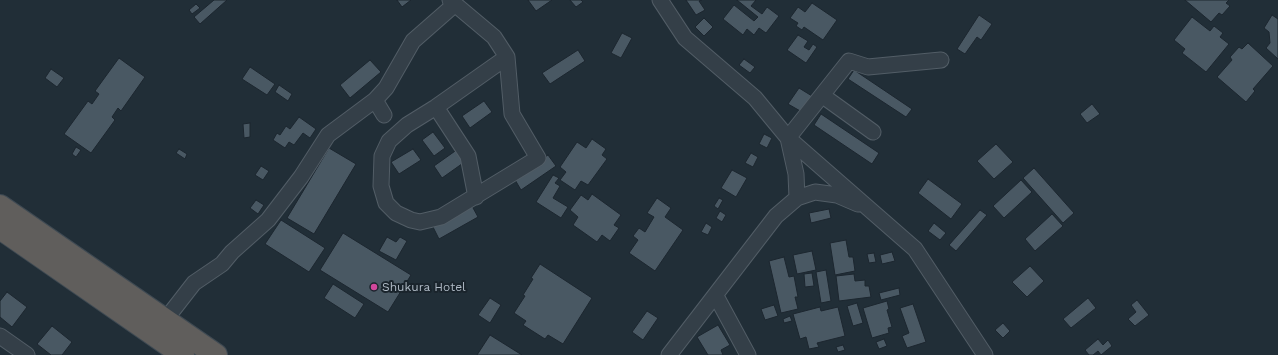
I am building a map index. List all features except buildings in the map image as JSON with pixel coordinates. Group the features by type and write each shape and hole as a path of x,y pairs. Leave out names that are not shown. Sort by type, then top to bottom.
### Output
{"highway":[{"path":"0,206 166,319 216,355"},
{"path":"0,228 183,355"}],"street":[{"path":"660,0 685,38 755,98 788,138 915,249 985,355"},
{"path":"166,319 194,283 222,264 232,252 268,220 301,177 328,135 375,100 386,88 413,41 452,2 494,37 508,57 512,114 538,158 441,217 420,222 412,220 396,213 384,198 381,171 382,156 386,145 399,131 508,57"},
{"path":"788,138 823,96 849,61 868,67 941,60"},
{"path":"823,96 873,132"},
{"path":"375,100 384,115"},
{"path":"436,107 468,156 476,197"},
{"path":"788,138 796,174 797,198"},
{"path":"669,355 716,296 776,216 797,198 816,192 837,195 871,210"},
{"path":"716,296 748,355"},
{"path":"0,336 27,355"}],"place":[{"name":"Shukura Hotel","path":"374,287"}]}
